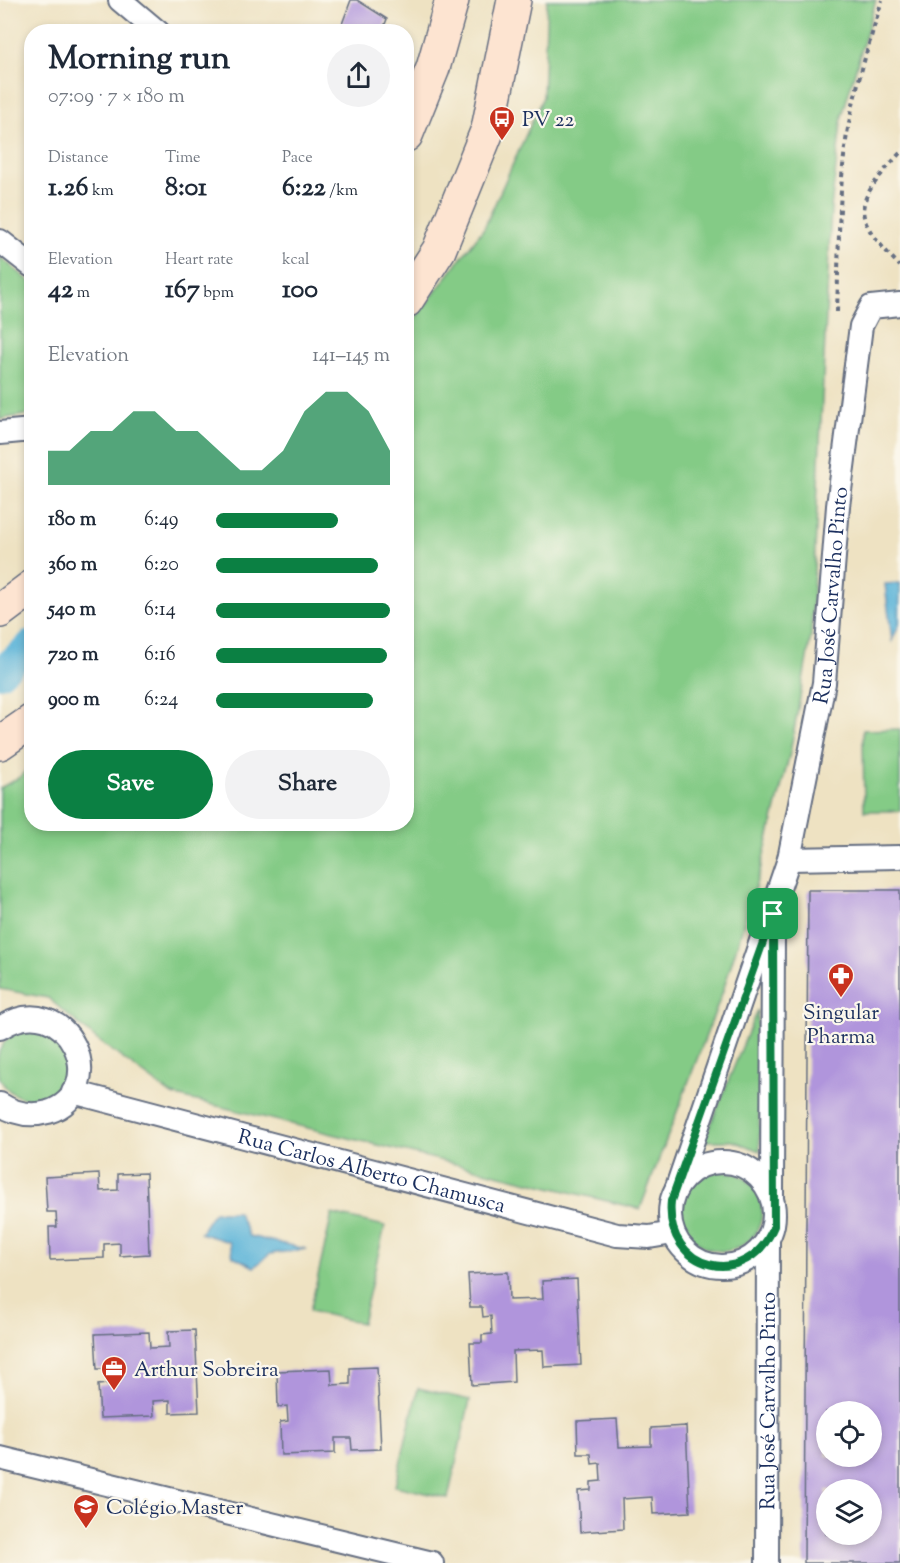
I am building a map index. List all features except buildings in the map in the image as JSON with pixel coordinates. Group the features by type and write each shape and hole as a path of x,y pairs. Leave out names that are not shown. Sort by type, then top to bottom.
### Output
{"main road":[{"path":"414,115 433,68 452,0"},
{"path":"414,289 439,250 488,129 514,0"},
{"path":"0,611 24,593"},
{"path":"0,743 24,726"}],"street":[{"path":"120,0 148,24"},
{"path":"0,241 24,260"},
{"name":"Rua José Carvalho Pinto","path":"677,1187 773,914 789,859 824,683 838,506 861,326 870,307 900,304"},
{"path":"0,433 24,430"},
{"path":"789,859 900,857"},
{"name":"Rua José Carvalho Pinto","path":"772,1195 773,914"},
{"path":"0,1028 11,1021 27,1017 42,1018 62,1029 76,1047 80,1062 79,1078 73,1092 52,1110 24,1115 0,1104"},
{"name":"Rua Carlos Alberto Chamusca","path":"73,1092 617,1235 649,1237 673,1233"},
{"path":"718,1161 735,1162 751,1169 763,1180 772,1195 775,1210 768,1240 758,1253 743,1262 727,1266 709,1265 694,1258 681,1247 673,1233 669,1217 671,1201 677,1187 687,1174 702,1165 718,1161"},
{"name":"Rua José Carvalho Pinto","path":"767,1563 768,1240"},
{"path":"0,1458 432,1563"}],"path":[{"path":"837,314 840,197 848,133 862,68 882,0"},
{"path":"900,153 870,186 862,215 871,235 900,266"}],"green space":[{"path":"547,0 876,0 842,116 831,208 811,636 790,753 760,871 723,991 640,1209 172,1095 96,1039 48,998 0,989 0,788 24,773 24,831 414,831 414,320 484,228 543,97"},
{"path":"0,257 24,276 24,415 0,419"},
{"path":"900,729 900,811 864,811 863,730"},
{"path":"757,1010 760,1151 733,1141 704,1141"},
{"path":"25,1030 39,1030 51,1035 57,1039 66,1057 66,1071 61,1083 57,1089 39,1098 25,1098 13,1093 7,1089 -1,1074 -1,1054 3,1045 7,1039"},
{"path":"722,1171 737,1174 750,1183 759,1196 762,1211 759,1226 750,1239 737,1248 722,1251 707,1248 694,1239 685,1226 682,1211 685,1196 694,1183 707,1174"},
{"path":"332,1214 385,1226 362,1323 310,1311"},
{"path":"418,1388 470,1400 448,1498 395,1486"}],"water":[{"path":"900,583 899,625 892,641 885,584"},
{"path":"214,1212 238,1212 249,1236 306,1249 270,1254 254,1267 233,1256 229,1242 200,1233"}],"waterway":[{"path":"0,673 24,651"}],"place":[{"name":"PV 22","path":"502,142"},
{"name":"Singular Pharma","path":"841,999"},
{"name":"Arthur Sobreira","path":"114,1392"},
{"name":"Colégio Master","path":"86,1530"}],"route":[{"path":"773,914 772,1195 775,1210 774,1226 768,1240 758,1253 743,1262 727,1266 709,1265 694,1258 681,1247 673,1233 669,1217 671,1201 773,914"}]}
